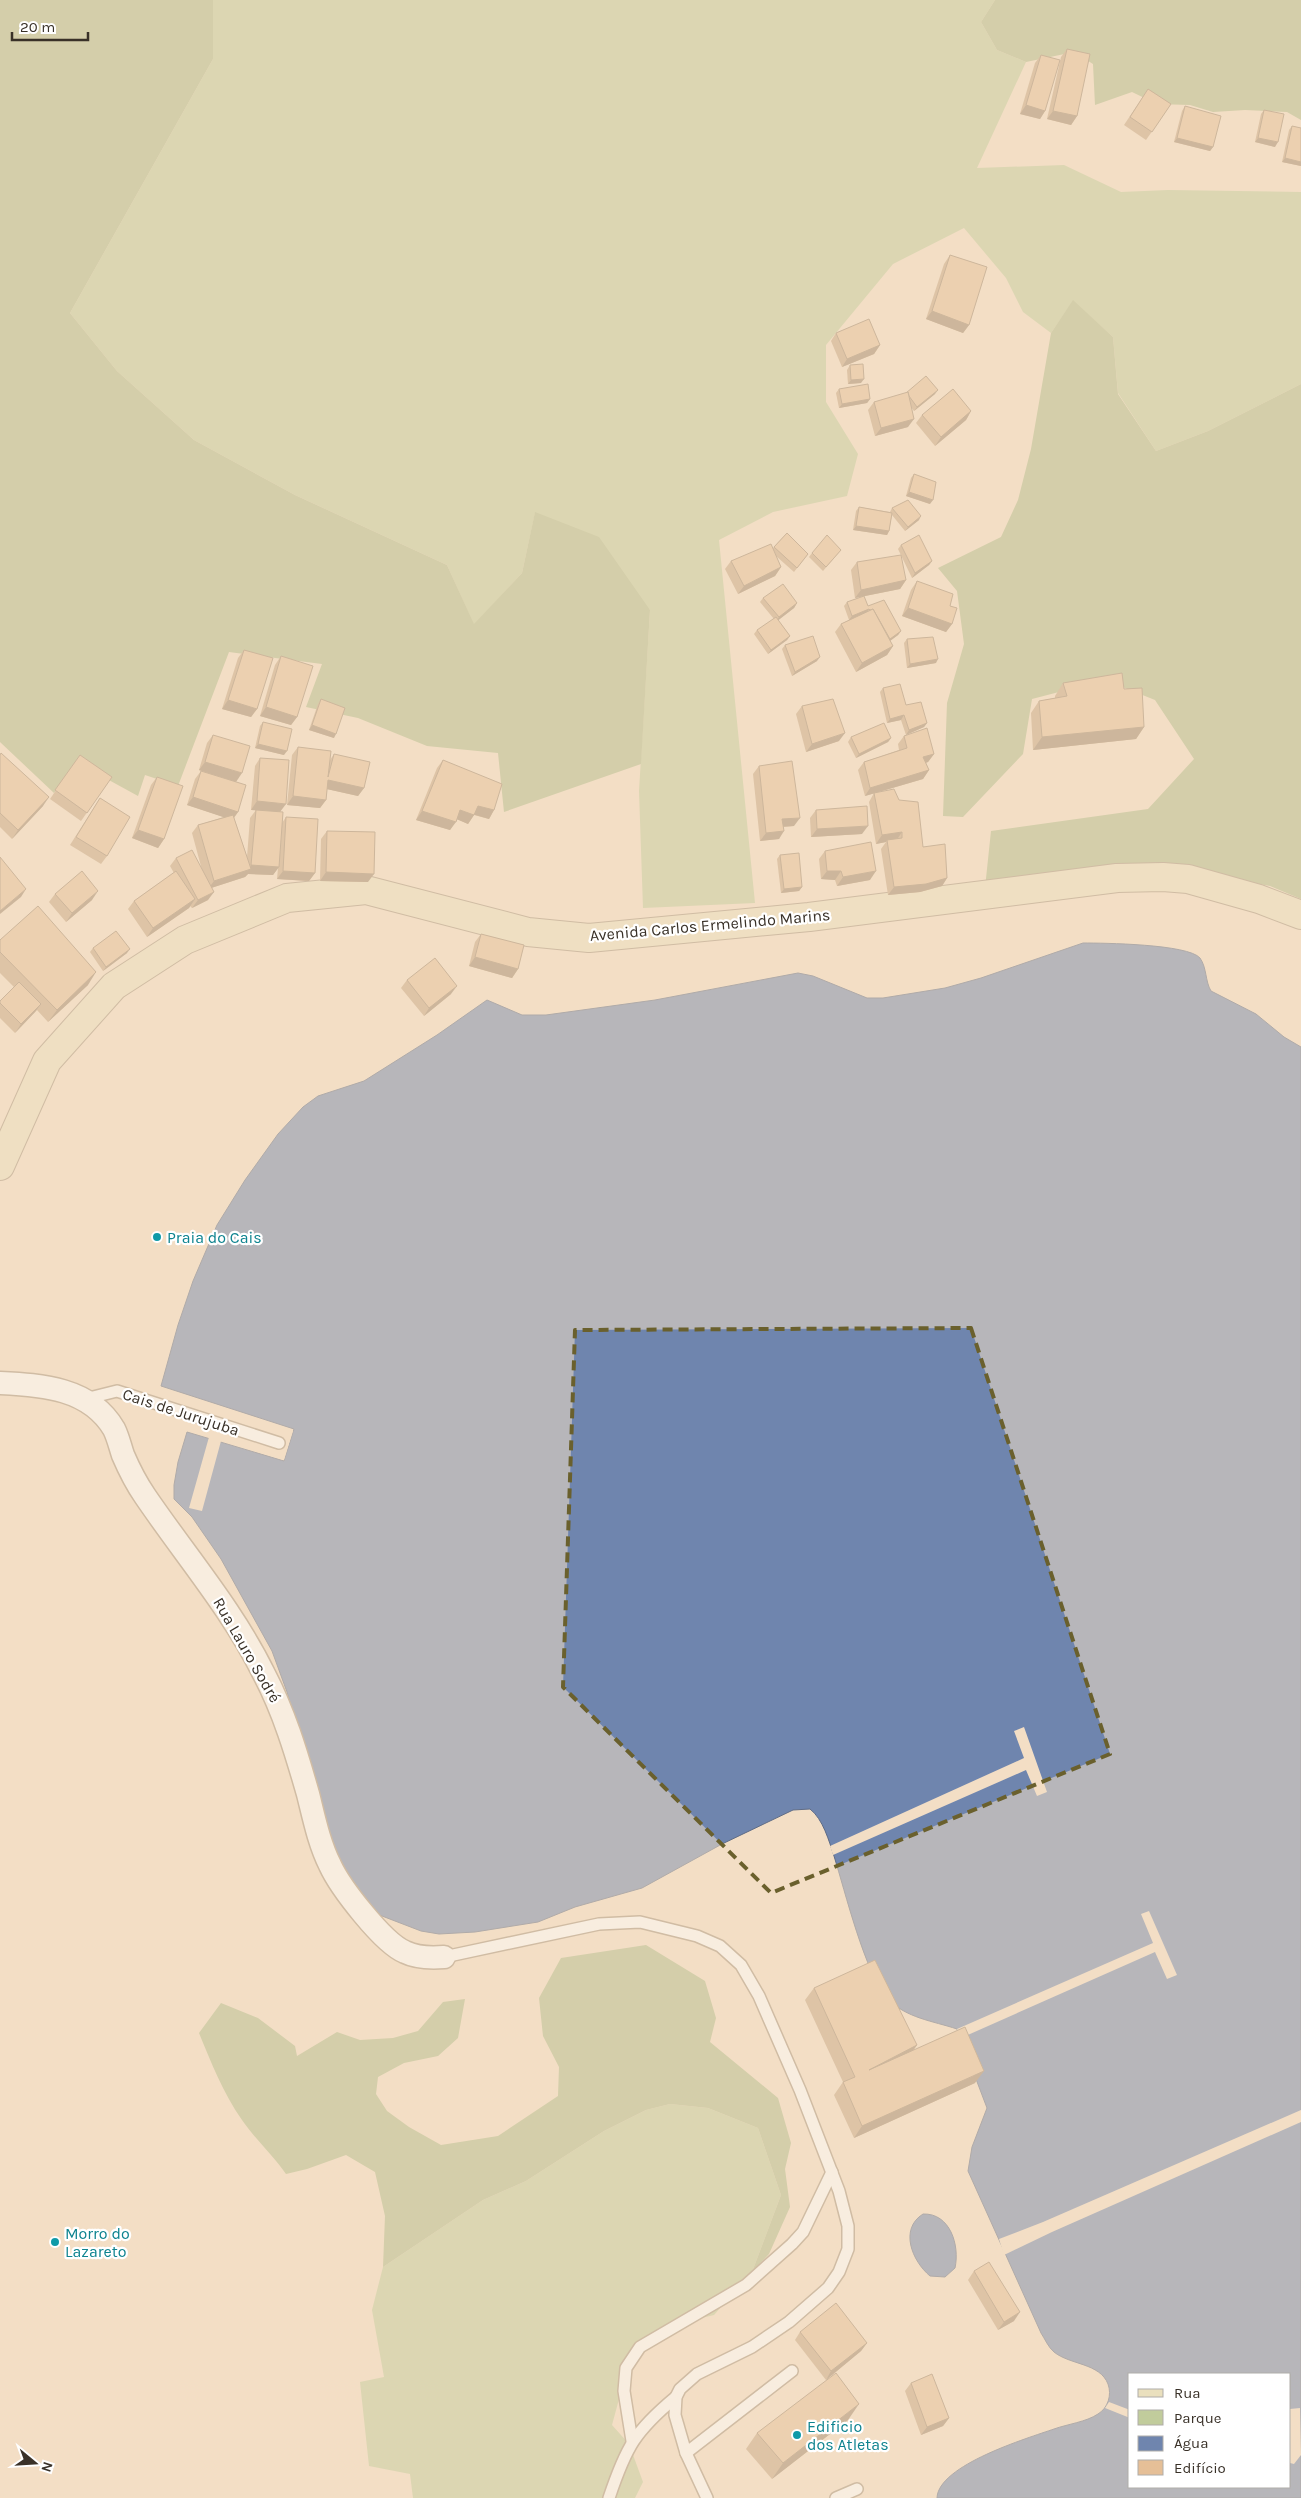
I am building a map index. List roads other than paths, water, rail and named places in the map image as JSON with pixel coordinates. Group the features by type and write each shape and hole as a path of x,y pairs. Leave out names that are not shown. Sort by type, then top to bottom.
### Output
{"street":[{"name":"Avenida Carlos Ermelindo Marins","path":"0,1166 47,1061 114,986 185,940 287,898 366,890 528,932 589,938 809,917 1117,878 1163,877 1219,886 1301,915"},
{"name":"Rua Lauro Sodré","path":"0,1383 51,1387 83,1399 103,1416 113,1429 129,1468 143,1494 225,1607 260,1666 283,1713 329,1864 343,1888 395,1946 403,1952 428,1958 444,1957"}],"lane":[{"name":"Cais de Jurujuba","path":"83,1399 117,1391 279,1443"},
{"path":"444,1957 599,1924 619,1922 655,1926 698,1936 720,1946 741,1965 759,1996 800,2090 846,2211 848,2249 841,2267 828,2288 789,2322 752,2347 690,2380 676,2397 651,2418 632,2441 620,2464 609,2498"},
{"path":"632,2441 624,2391 626,2368 640,2347 746,2285 792,2244 803,2232 832,2172"},
{"path":"686,2453 792,2371"},
{"path":"676,2397 674,2415 686,2453 707,2498"},
{"path":"836,2498 857,2488"}],"water":[{"path":"1083,943 1163,947 1192,953 1200,958 1211,991 1256,1014 1284,1037 1301,1047 1301,2498 937,2498 941,2486 952,2475 986,2454 1098,2414 1107,2405 1109,2388 1104,2377 1092,2368 1068,2360 1054,2352 1041,2333 968,2171 972,2147 987,2108 957,2029 903,2011 888,1999 880,1987 871,1971 864,1952 830,1844 819,1818 810,1809 793,1810 722,1844 642,1888 575,1907 538,1922 475,1932 439,1934 421,1931 369,1911 341,1878 287,1692 272,1651 221,1559 192,1517 174,1499 174,1485 178,1462 187,1432 284,1461 294,1429 161,1386 178,1325 193,1281 217,1225 245,1180 278,1134 303,1107 318,1096 364,1081 437,1035 487,1000 522,1015 546,1015 655,1000 798,973 813,976 867,998 883,998 945,988 981,978"},
{"path":"923,2214 932,2215 940,2219 951,2232 956,2250 955,2268 945,2277 930,2276 914,2254 911,2245 911,2228"}],"place":[{"name":"Praia do Cais","path":"157,1237"},
{"name":"Morro do Lazareto","path":"55,2242"},
{"name":"Edificio dos Atletas","path":"797,2435"}]}
